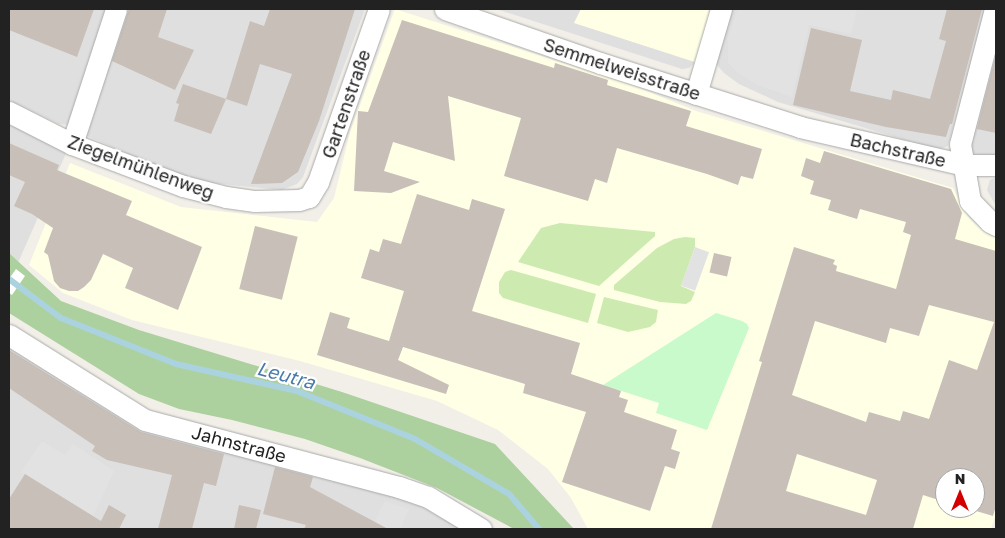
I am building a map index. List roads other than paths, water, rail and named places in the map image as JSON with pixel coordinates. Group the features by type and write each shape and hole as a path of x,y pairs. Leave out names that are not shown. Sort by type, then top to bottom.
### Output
{"street":[{"path":"72,144 116,9"},
{"name":"Gartenstraße","path":"309,197 318,182 379,9"},
{"name":"Semmelweisstraße","path":"445,9 800,127"},
{"path":"696,94 721,9"},
{"path":"994,9 960,144 970,201 996,226"},
{"name":"Ziegelmühlenweg","path":"9,112 72,144 183,186 226,198 255,201 299,200 309,197"},
{"name":"Bachstraße","path":"800,127 964,165 996,165"},
{"name":"Jahnstraße","path":"9,335 145,420 399,487 428,497 481,529"}],"waterway":[{"name":"Leutra","path":"9,279 61,318 176,364 297,391 415,439 509,494 539,529"}]}
